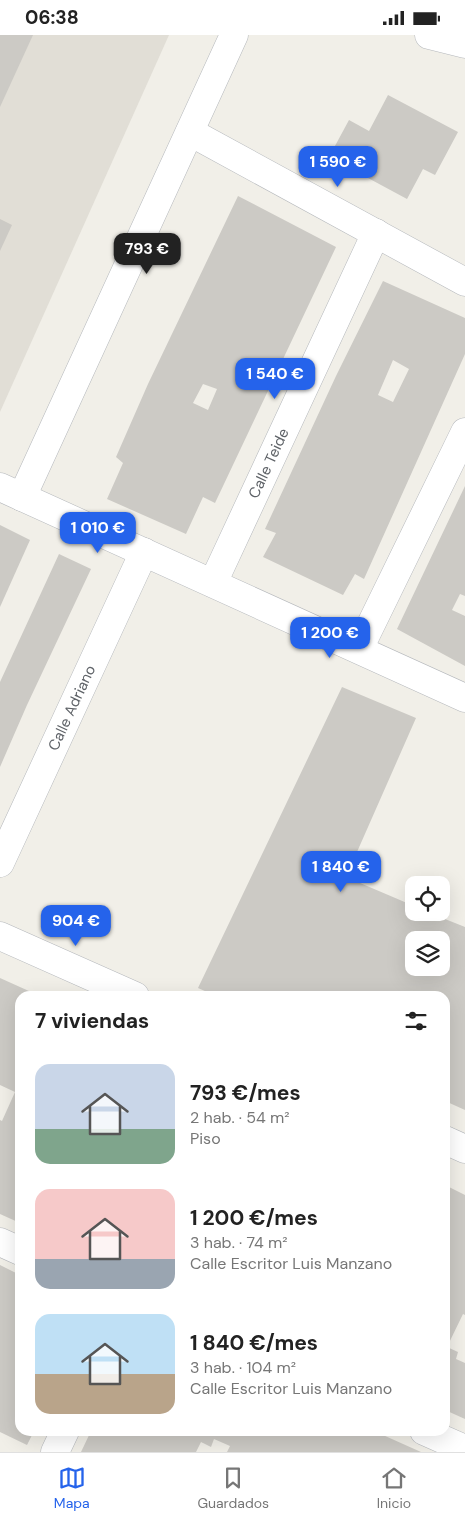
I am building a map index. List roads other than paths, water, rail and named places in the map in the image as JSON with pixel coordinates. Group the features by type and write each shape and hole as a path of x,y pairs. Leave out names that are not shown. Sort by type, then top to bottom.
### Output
{"street":[{"path":"234,35 190,132 11,492 465,698"},
{"path":"429,35 465,44"},
{"path":"190,132 465,282"},
{"name":"Calle Teide","path":"212,583 376,233"},
{"path":"359,649 465,433"},
{"name":"Calle Adriano","path":"0,863 144,552"},
{"path":"0,936 124,991"},
{"path":"450,1142 465,1149"},
{"path":"0,1242 15,1249"},
{"path":"55,1452 63,1436"},
{"path":"435,1436 465,1449"}]}
